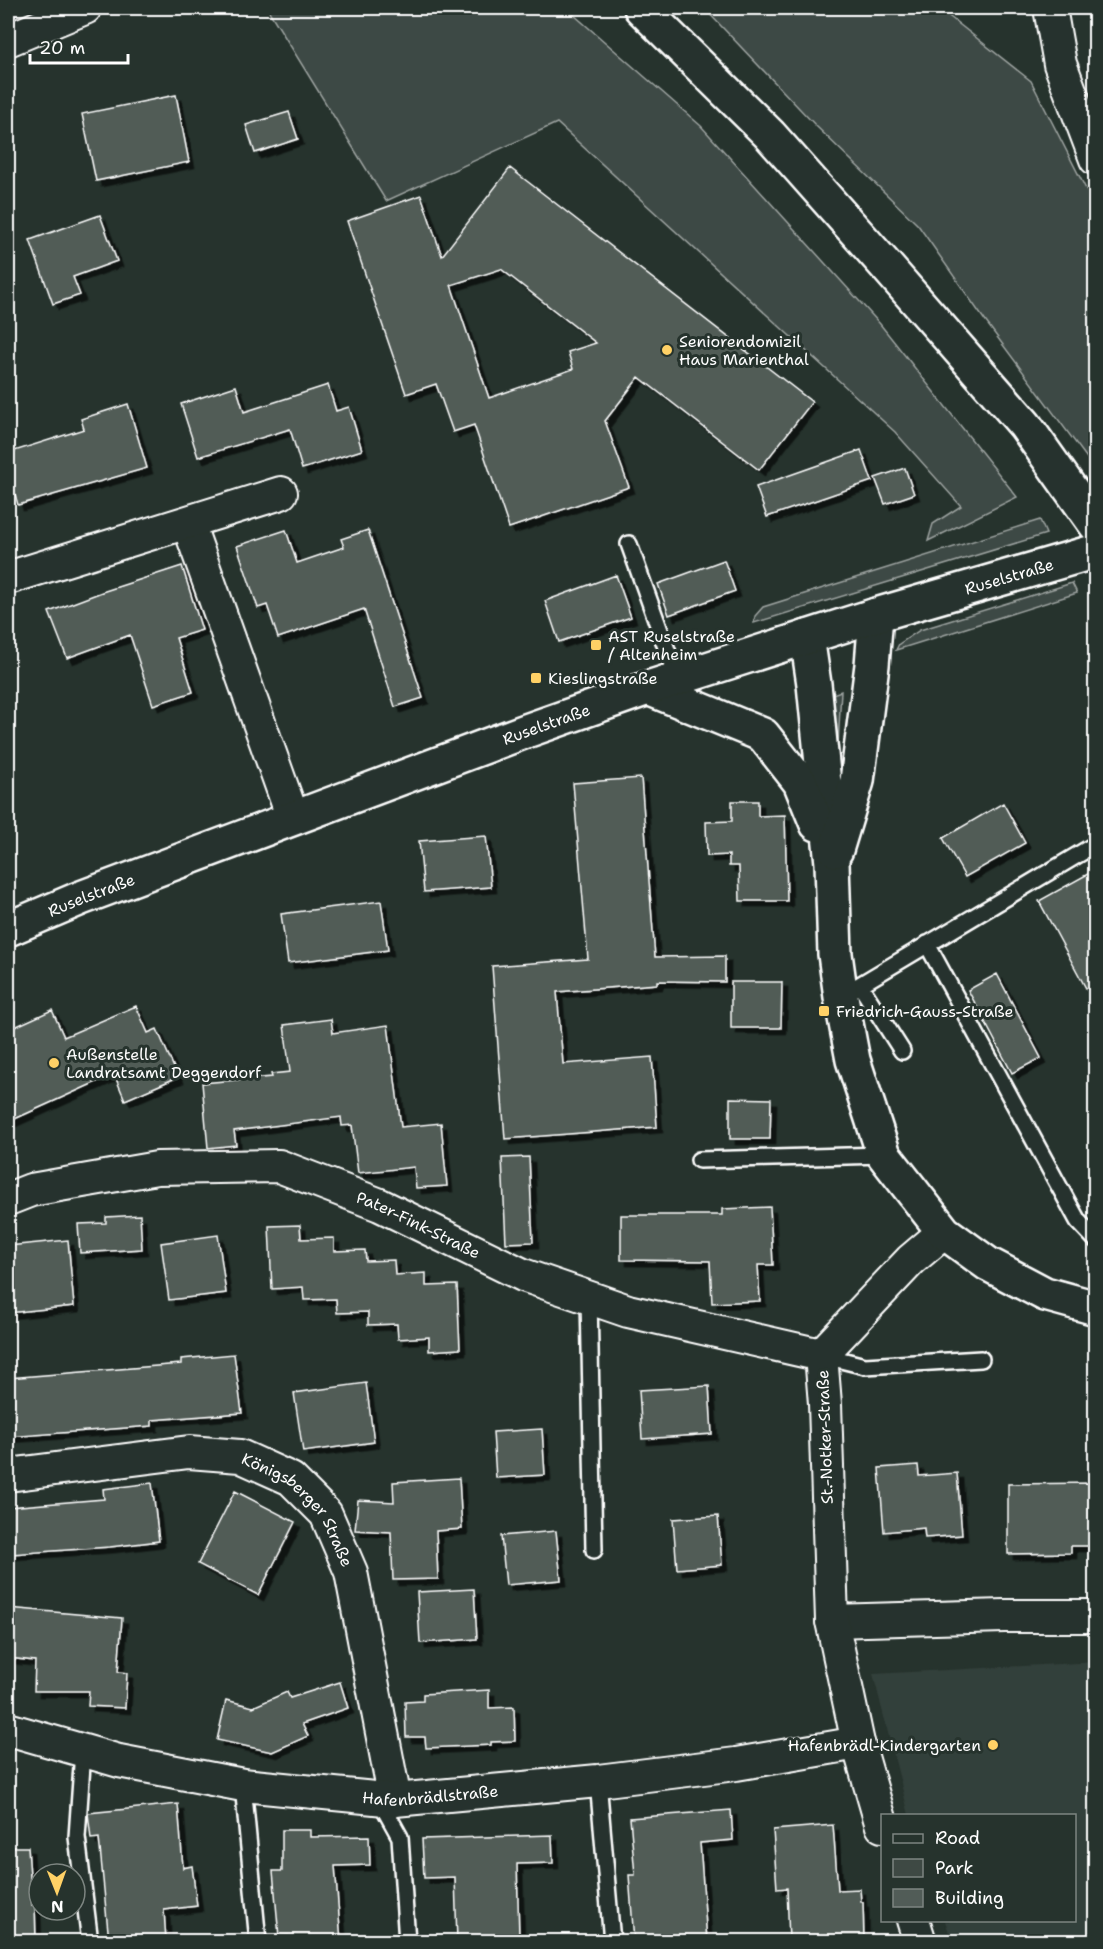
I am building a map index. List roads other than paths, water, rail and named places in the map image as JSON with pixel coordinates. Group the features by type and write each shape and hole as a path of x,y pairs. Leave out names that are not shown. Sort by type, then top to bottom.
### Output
{"main road":[{"path":"641,8 770,135 1024,425 1095,525"},
{"name":"Ruselstraße","path":"8,929 81,898 293,818 662,683 876,615 1095,551"},
{"path":"832,863 857,781 876,615"},
{"path":"807,637 832,863 835,954 850,991 853,1060 884,1155 944,1232 988,1264 1045,1294 1095,1308"},
{"path":"662,683 763,735 800,782 832,863"}],"street":[{"path":"8,40 86,8"},
{"path":"1050,8 1060,64 1095,159"},
{"path":"8,578 280,493"},
{"path":"188,523 293,818"},
{"name":"Pater-Fink-Straße","path":"8,1199 32,1190 157,1168 279,1166 380,1205 523,1275 628,1311 821,1355"},
{"name":"St.-Notker-Straße","path":"881,1823 858,1743 832,1622 825,1404 821,1355 911,1260 944,1232"},
{"name":"Königsberger Straße","path":"8,1475 189,1452 240,1456 291,1479 326,1514 351,1572 387,1799"},
{"path":"832,1622 1004,1616 1095,1616"},
{"name":"Hafenbrädlstraße","path":"8,1729 119,1761 243,1785 387,1799 598,1781 736,1764 858,1743"},
{"path":"914,1922 921,1941"}],"lane":[{"path":"629,544 662,683"},
{"path":"902,1051 850,991 1095,844"},
{"path":"927,944 1078,1221 1095,1240"},
{"path":"699,1160 884,1155"},
{"path":"589,1298 594,1550"},
{"path":"821,1355 865,1365 981,1359"},
{"path":"83,1751 77,1837 90,1941"},
{"path":"598,1781 612,1941"},
{"path":"243,1785 258,1941"},
{"path":"387,1799 400,1837 407,1941"}],"place":[{"name":"Seniorendomizil Haus Marienthal","path":"667,350"},
{"name":"AST Ruselstraße / Altenheim","path":"596,645"},
{"name":"Kieslingstraße","path":"536,678"},
{"name":"Friedrich-Gauss-Straße","path":"824,1011"},
{"name":"Außenstelle Landratsamt Deggendorf","path":"54,1063"},
{"name":"Hafenbrädl-Kindergarten","path":"993,1745"}]}
